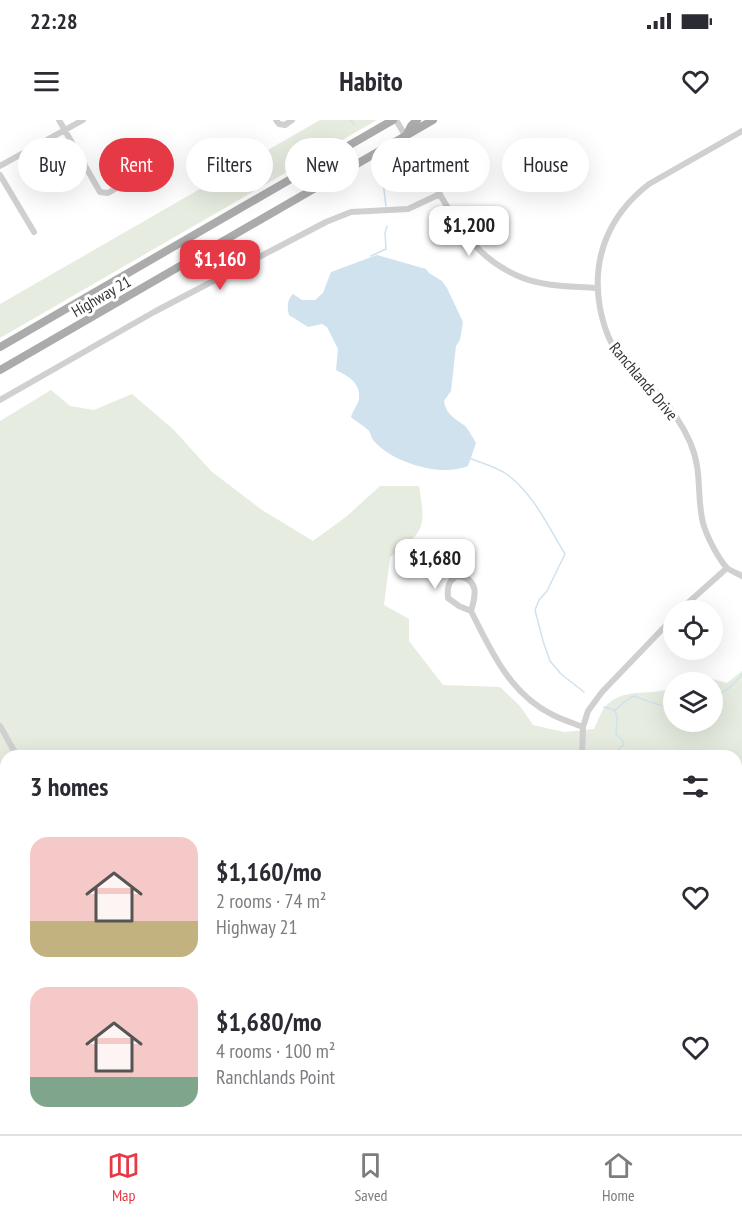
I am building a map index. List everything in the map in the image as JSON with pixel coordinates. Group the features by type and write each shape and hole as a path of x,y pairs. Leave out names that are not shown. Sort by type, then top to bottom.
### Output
{"main road":[{"name":"Highway 21","path":"0,347 395,120"},
{"path":"406,136 417,120"},
{"name":"Highway 21","path":"0,370 433,120"}],"street":[{"path":"59,120 99,190"},
{"path":"0,166 83,120"},
{"path":"276,120 279,124 285,125 292,120"},
{"path":"395,120 457,225 484,254 501,267 524,278 553,285 596,288"},
{"name":"Ranchlands Drive","path":"742,131 649,184 637,194 618,216 610,230 602,251 596,288 602,321 615,349 670,409 689,441 697,460 703,522 708,537 728,568 742,576"},
{"path":"0,175 34,232"},
{"path":"0,400 154,312 326,222 351,212 408,209 440,194"},
{"path":"691,600 728,568"},
{"path":"471,611 476,595 474,585 466,577 453,578 447,587 448,598 471,611 496,660 513,684 551,715 583,727"},
{"path":"582,750 583,727 588,711 602,692 663,628"},
{"path":"0,726 14,750"}],"shaded area":[{"path":"320,120 377,120 346,138 289,138"},
{"path":"285,140 285,173 273,180 273,147"},
{"path":"195,192 252,192 0,338 0,304"},
{"path":"51,390 70,406 94,410 132,394 174,430 211,471 262,510 313,541 347,516 380,486 419,486 422,512 420,528 410,541 390,557 384,605 409,619 409,641 443,685 500,687 520,706 533,725 564,732 594,729 604,708 616,698 663,690 663,732 723,732 723,682 727,683 742,671 742,750 0,750 0,421"}],"water":[{"path":"377,255 426,269 442,281 463,322 460,340 456,346 451,391 444,401 449,413 465,426 476,443 468,466 457,469 431,469 404,461 381,448 373,440 370,432 351,417 359,399 358,389 356,384 336,370 338,349 327,327 322,324 308,327 289,315 288,304 293,294 302,300 315,300 323,293 331,272"}],"waterway":[{"path":"351,120 354,125"},
{"path":"384,192 386,206"},
{"path":"371,256 386,249 387,226"},
{"path":"469,458 499,470 517,483 540,512 565,554 535,610 550,661 561,674 584,692"},
{"path":"723,692 742,675"},
{"path":"615,710 635,696 663,706"},
{"path":"604,707 614,710"},
{"path":"615,710 616,734 624,745 619,750"}]}
